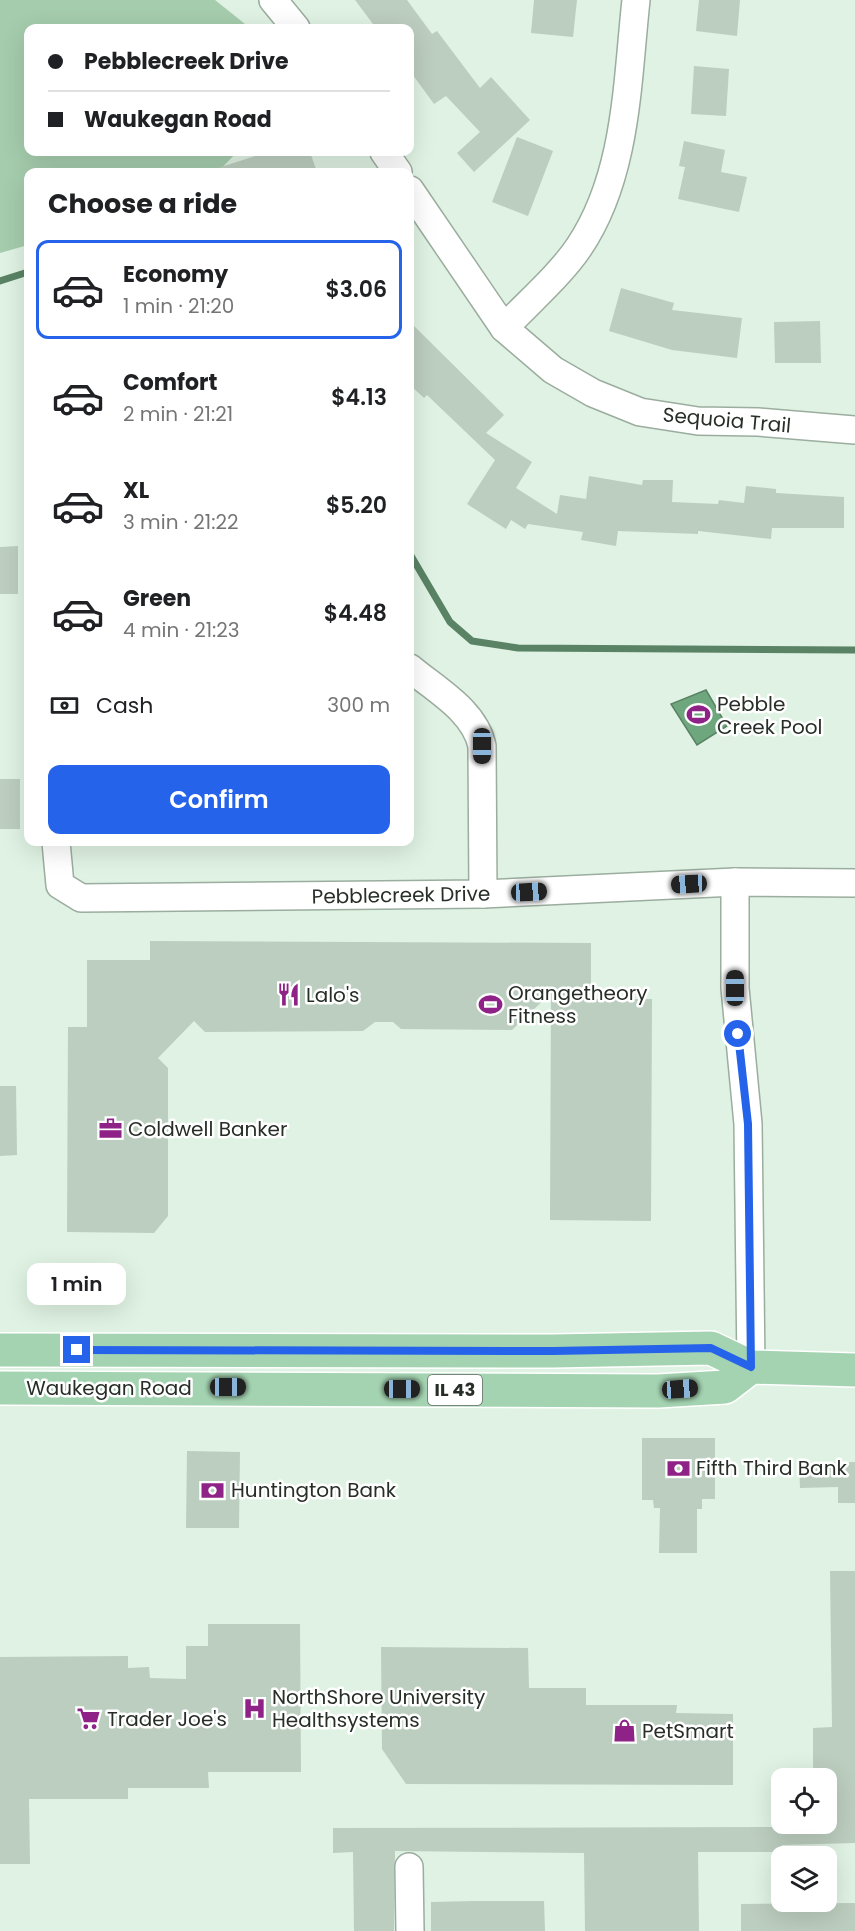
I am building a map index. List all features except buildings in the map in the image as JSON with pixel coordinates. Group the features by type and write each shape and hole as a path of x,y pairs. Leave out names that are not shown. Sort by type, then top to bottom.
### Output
{"main road":[{"name":"Waukegan Road","path":"0,1350 553,1351 711,1348 751,1367 855,1370"},
{"name":"Waukegan Road","path":"0,1388 658,1391 725,1387 751,1367"}],"street":[{"path":"273,0 293,24"},
{"path":"504,328 578,248 602,204 620,144 636,0"},
{"name":"Sequoia Trail","path":"414,195 504,328 553,370 593,393 640,411 698,421 758,422 855,430"},
{"path":"414,671 471,719 479,731 482,746 483,894"},
{"name":"Pebblecreek Drive","path":"56,846 60,885 81,898 483,894 735,882 855,883"},
{"path":"735,882 735,988 748,1124 751,1367"},
{"path":"409,1867 410,1931"}],"shaded area":[{"path":"0,0 215,0 245,24 24,24 24,156 233,156 222,168 24,168 24,246 0,253"},
{"name":"Pebble Creek Pool","path":"706,690 727,726 697,745 671,704"}],"waterway":[{"path":"0,281 24,273"},
{"path":"414,561 450,622 472,641 518,648 855,650"}],"place":[{"name":"Pebble Creek Pool","path":"699,715"},
{"name":"Lalo's","path":"288,995"},
{"name":"Orangetheory Fitness","path":"490,1004"},
{"name":"Coldwell Banker","path":"110,1129"},
{"name":"Fifth Third Bank","path":"678,1468"},
{"name":"Huntington Bank","path":"213,1490"},
{"name":"NorthShore University Healthsystems","path":"254,1709"},
{"name":"Trader Joe's","path":"89,1719"},
{"name":"PetSmart","path":"624,1731"}],"route":[{"path":"77,1350 553,1351 660,1347 711,1348 751,1367 748,1124 738,1034"}]}
